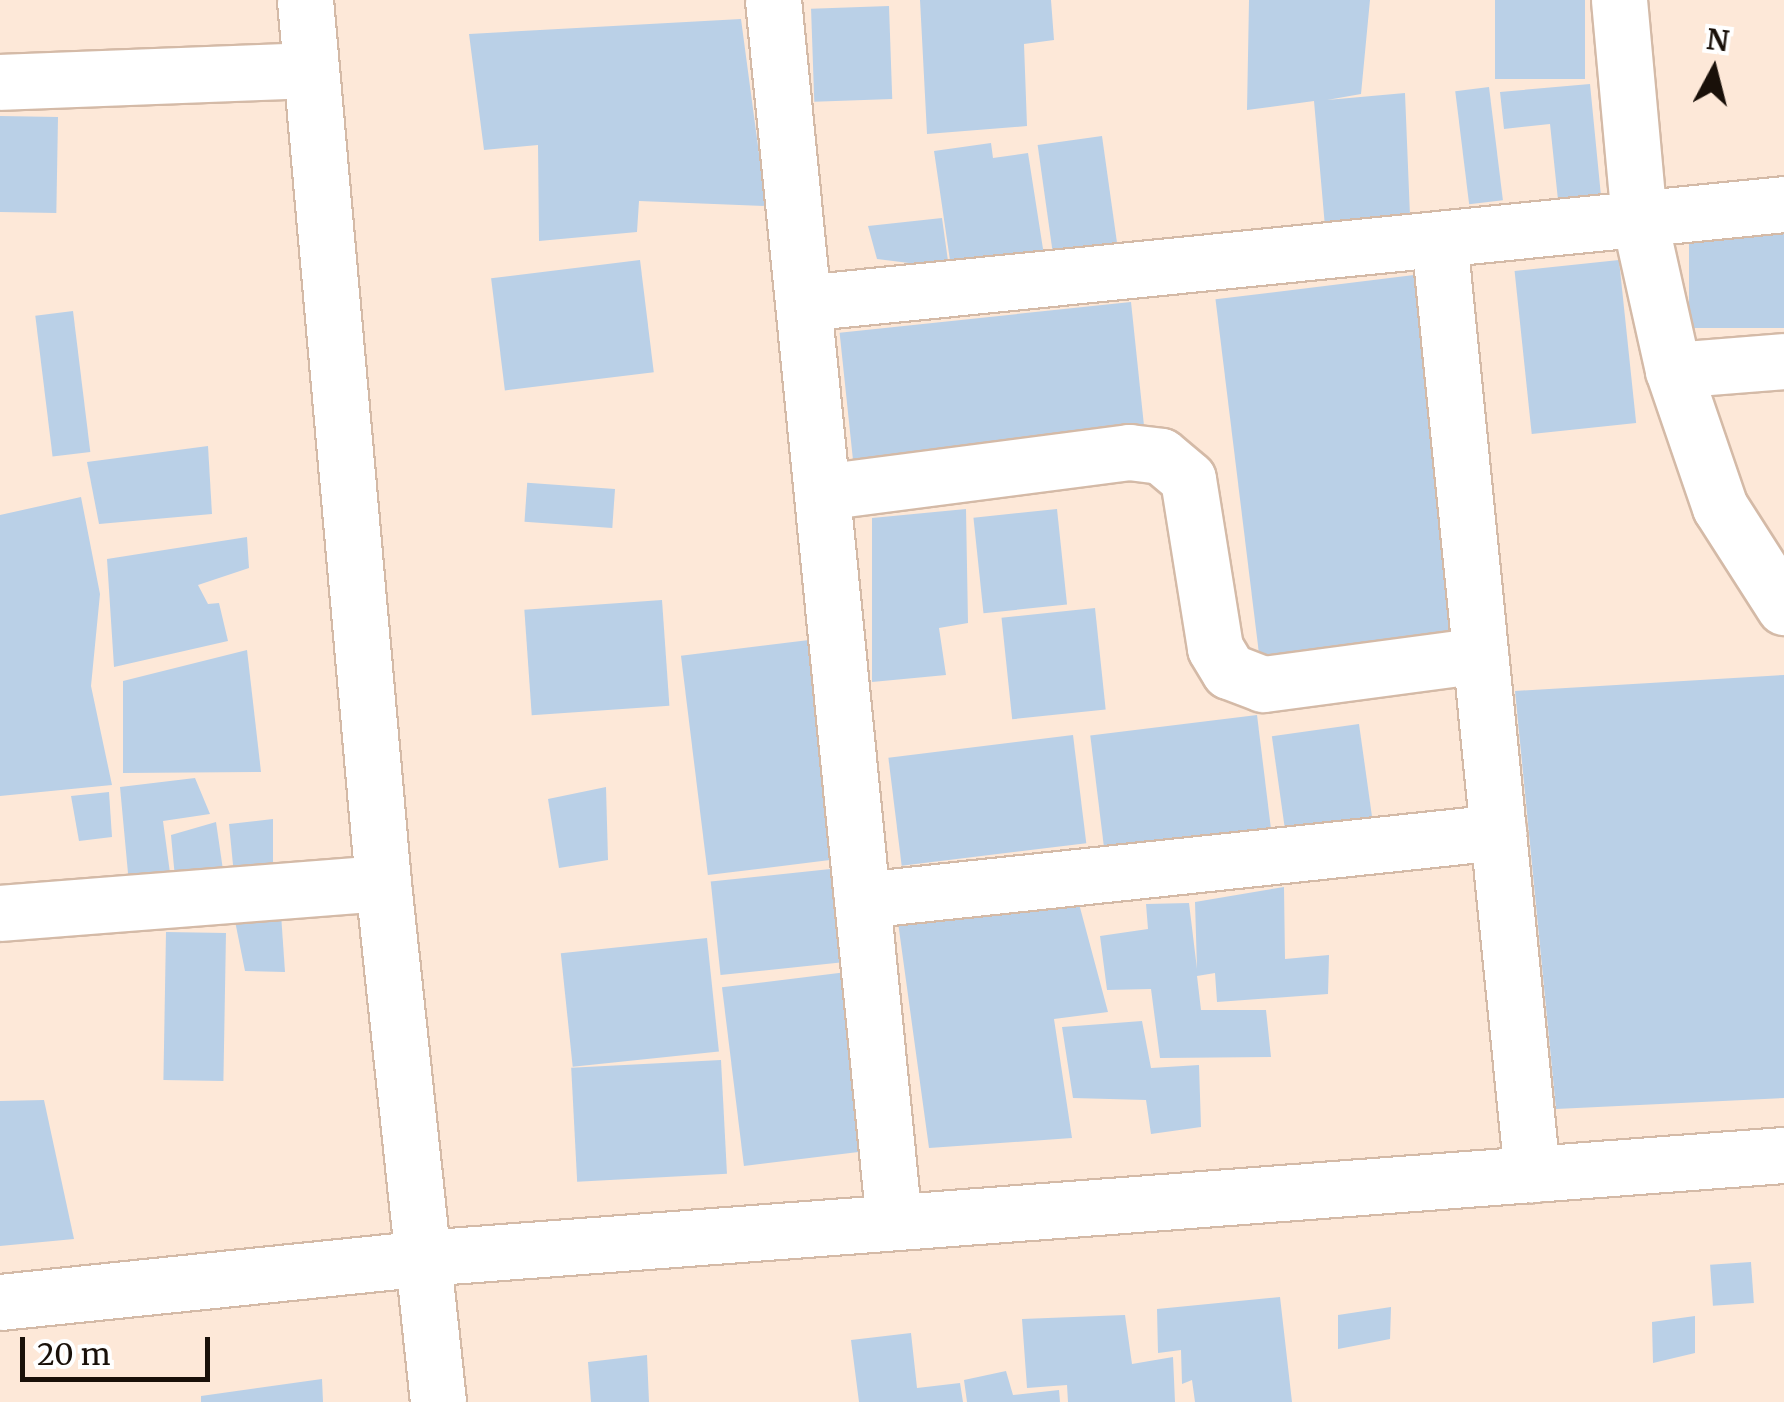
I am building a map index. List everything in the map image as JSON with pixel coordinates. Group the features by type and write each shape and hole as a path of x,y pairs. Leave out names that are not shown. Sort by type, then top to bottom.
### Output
{"street":[{"path":"304,0 382,883 438,1402"},
{"path":"773,0 894,1222"},
{"path":"1619,0 1639,218 1673,370 1720,507 1784,607"},
{"path":"0,82 311,70"},
{"path":"804,303 1784,204"},
{"path":"1439,238 1532,1174"},
{"path":"1673,370 1784,361"},
{"path":"822,492 1128,452 1160,456 1188,479 1215,648 1229,670 1263,684 1480,655"},
{"path":"862,900 1498,832"},
{"path":"0,913 382,883"},
{"path":"0,1302 423,1258 1784,1155"}],"building":[{"path":"920,0 1051,0 1054,40 1024,44 1027,126 927,134"},
{"path":"1249,0 1370,0 1361,94 1327,100 1405,93 1410,216 1325,227 1314,101 1247,110"},
{"path":"1495,0 1585,0 1585,79 1495,79"},
{"path":"889,6 892,99 814,102 811,9"},
{"path":"741,19 766,206 639,201 637,232 539,241 538,145 484,150 469,34"},
{"path":"1590,84 1601,196 1558,200 1550,124 1504,129 1500,92"},
{"path":"1489,87 1503,200 1469,204 1455,91"},
{"path":"0,116 58,117 56,213 0,212"},
{"path":"1102,136 1119,256 1054,265 1038,145"},
{"path":"991,143 993,158 1028,153 1046,268 953,281 934,151"},
{"path":"942,218 949,268 877,259 868,226"},
{"path":"1689,231 1784,231 1784,328 1689,328"},
{"path":"640,260 654,372 505,390 491,278"},
{"path":"1619,260 1636,423 1532,434 1515,271"},
{"path":"1414,275 1459,638 1260,663 1215,299"},
{"path":"1131,302 1146,441 854,472 840,333"},
{"path":"73,311 90,452 53,457 35,316"},
{"path":"208,446 212,514 99,524 87,462"},
{"path":"527,483 615,489 612,528 524,522"},
{"path":"81,497 100,594 91,686 112,785 0,796 0,515"},
{"path":"966,509 968,623 939,628 946,675 872,682 872,518"},
{"path":"1057,509 1067,604 983,613 973,518"},
{"path":"247,537 249,568 198,585 208,604 219,603 228,641 114,667 107,559"},
{"path":"662,600 669,706 532,715 524,610"},
{"path":"1095,608 1106,709 1012,719 1002,618"},
{"path":"809,640 836,859 708,875 681,656"},
{"path":"247,650 261,772 123,773 123,681"},
{"path":"1784,675 1784,1098 1556,1109 1515,691"},
{"path":"1257,715 1271,828 1104,849 1090,735"},
{"path":"1359,724 1373,823 1286,835 1272,736"},
{"path":"1073,735 1086,843 902,866 888,758"},
{"path":"195,778 210,814 163,821 170,873 129,884 120,787"},
{"path":"606,787 608,860 559,868 548,799"},
{"path":"109,792 112,837 79,841 71,796"},
{"path":"273,819 273,867 234,875 229,824"},
{"path":"216,822 223,870 175,878 171,835"},
{"path":"840,868 850,961 721,975 711,882"},
{"path":"1284,887 1285,959 1329,955 1328,994 1217,1002 1215,973 1197,976 1201,1010 1266,1010 1271,1057 1160,1058 1151,989 1107,990 1100,936 1148,929 1146,904 1189,903 1197,969 1195,902"},
{"path":"1078,900 1108,1012 1054,1019 1072,1138 929,1148 897,915"},
{"path":"281,914 285,972 245,971 234,916"},
{"path":"166,932 226,933 223,1081 163,1080"},
{"path":"707,938 719,1051 573,1067 561,953"},
{"path":"855,971 877,1150 744,1166 722,987"},
{"path":"1142,1021 1151,1068 1199,1065 1201,1127 1151,1134 1146,1100 1073,1098 1062,1027"},
{"path":"721,1060 727,1174 577,1182 571,1068"},
{"path":"44,1100 74,1239 0,1246 0,1101"},
{"path":"1751,1262 1754,1303 1713,1306 1710,1265"},
{"path":"1280,1297 1292,1402 1195,1402 1192,1380 1182,1384 1181,1350 1158,1353 1157,1309"},
{"path":"1391,1307 1390,1339 1338,1349 1338,1315"},
{"path":"1125,1315 1132,1364 1173,1357 1175,1402 1068,1402 1067,1385 1027,1388 1022,1319"},
{"path":"1695,1316 1695,1353 1653,1363 1652,1322"},
{"path":"911,1333 917,1388 960,1383 963,1402 859,1402 851,1340"},
{"path":"647,1355 649,1402 591,1402 588,1362"},
{"path":"1006,1371 1013,1395 1059,1390 1060,1402 967,1402 964,1380"},
{"path":"322,1379 323,1402 201,1402 201,1396"}]}
